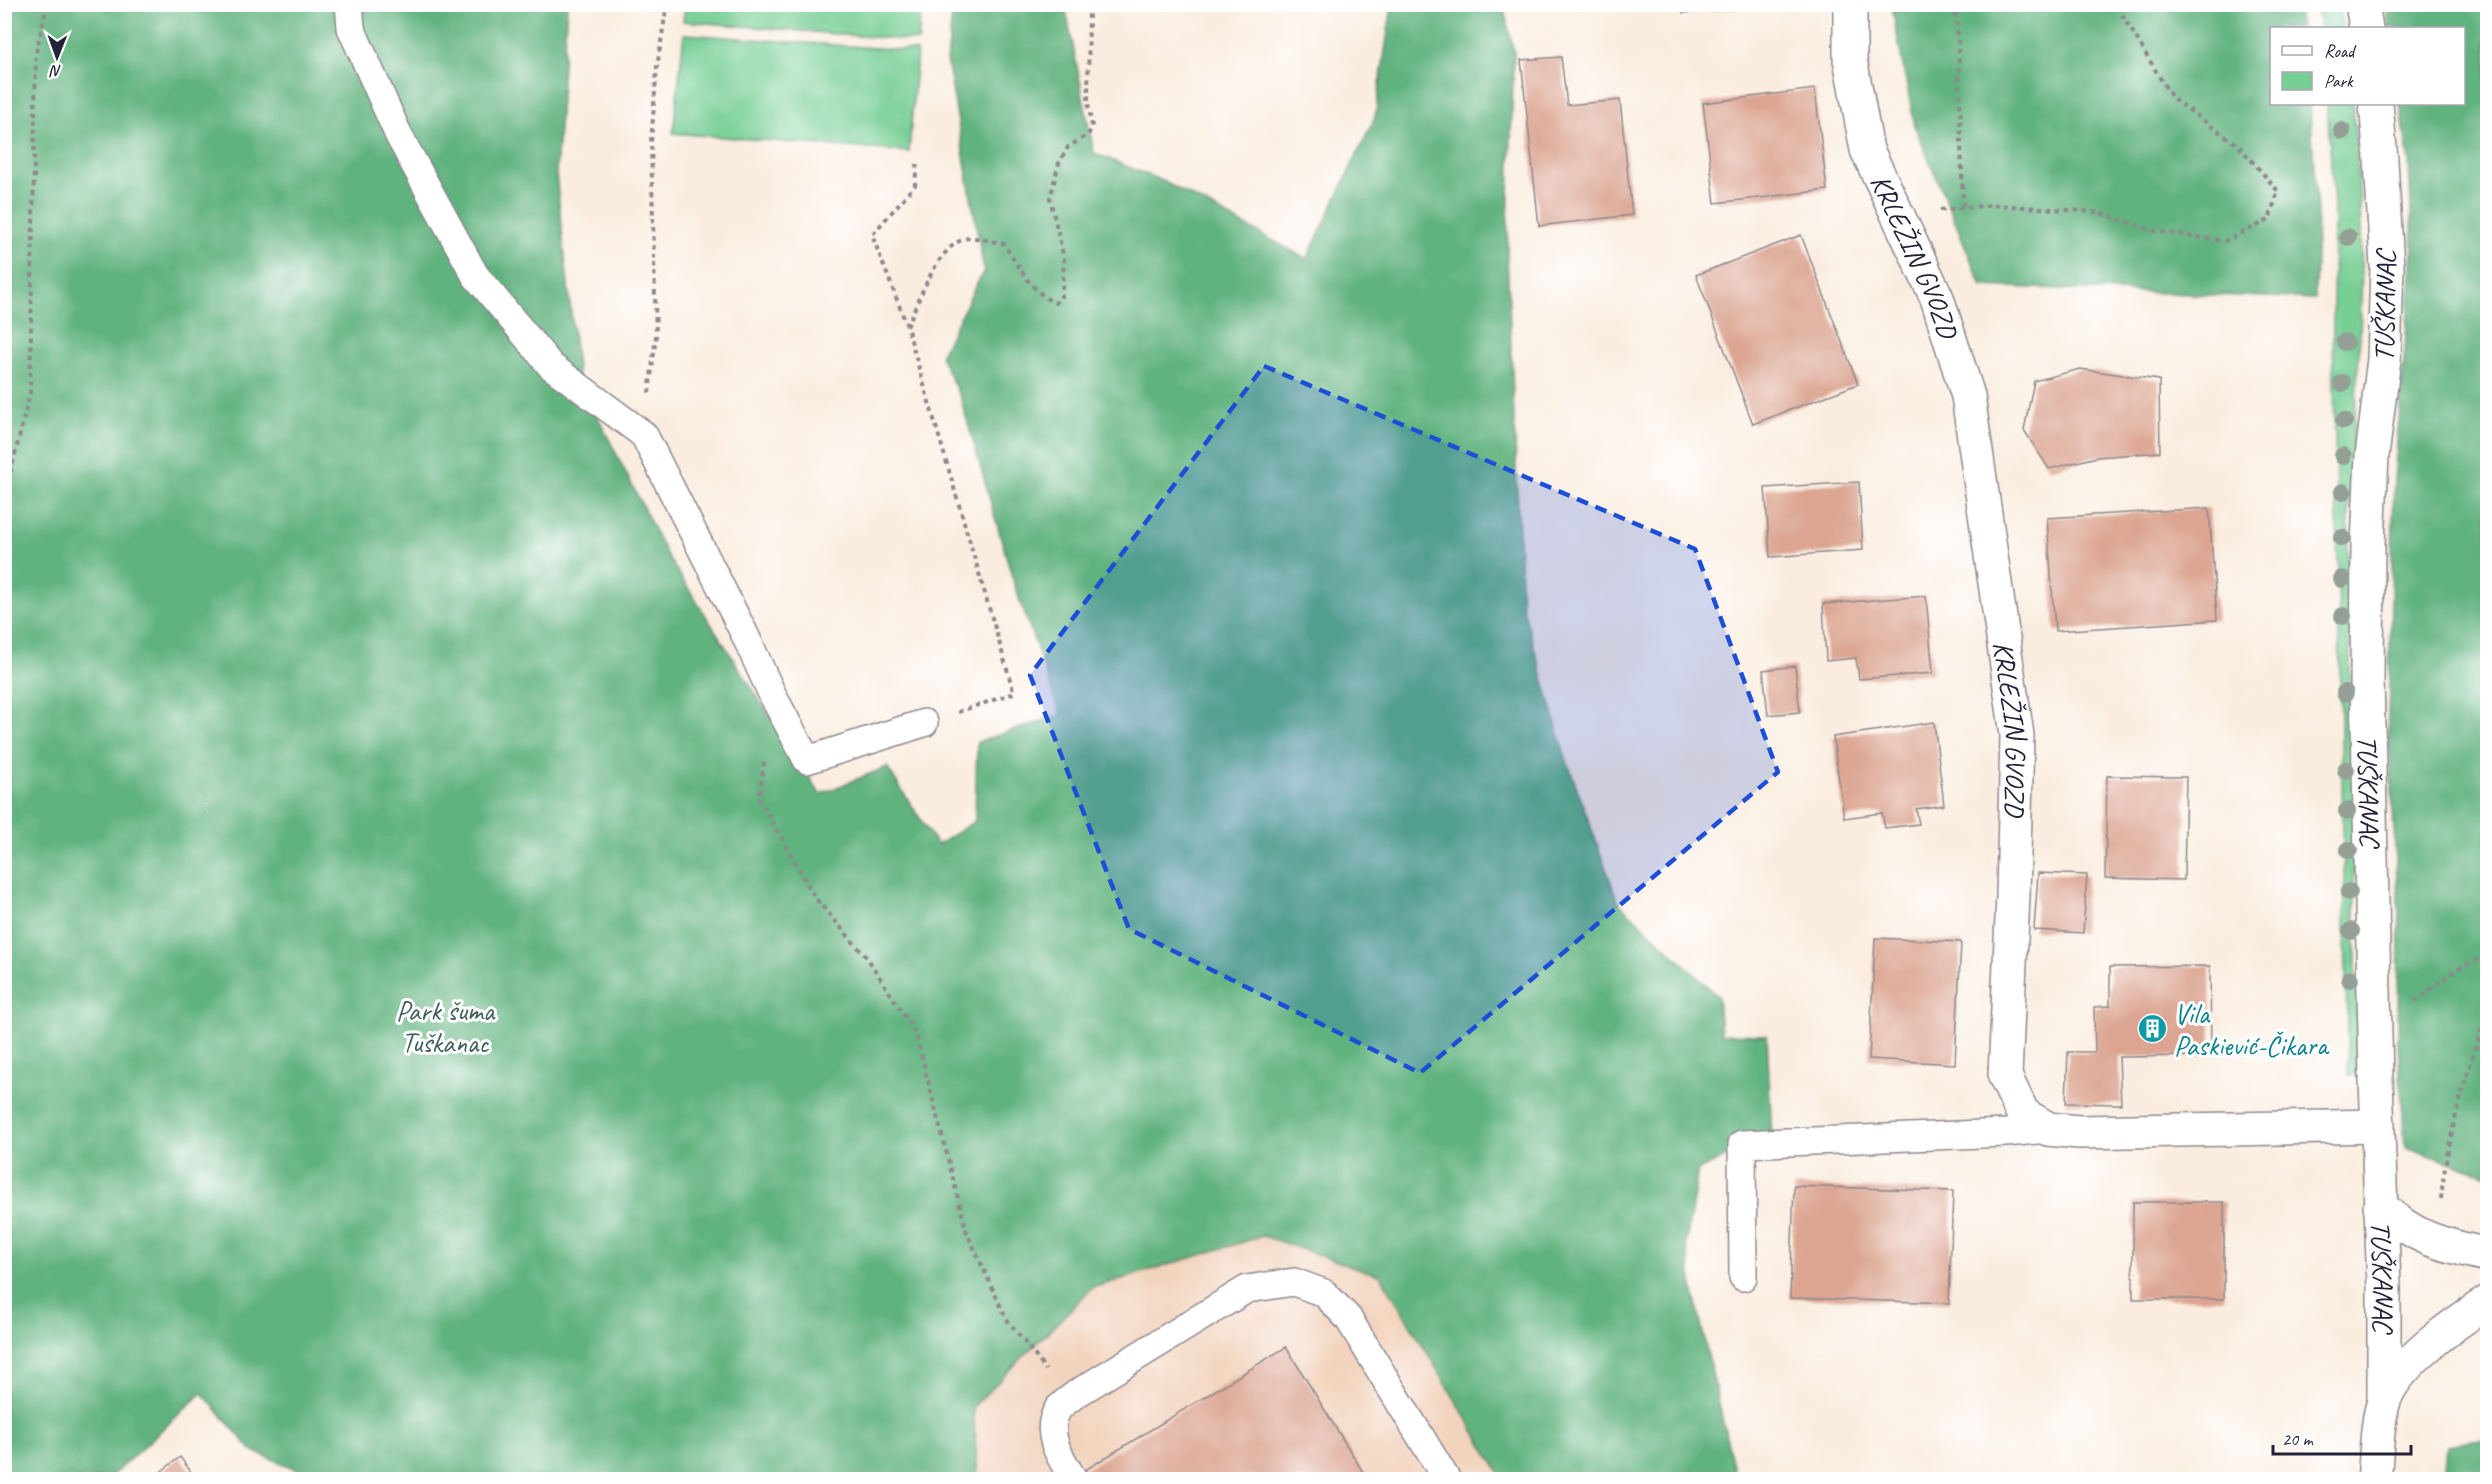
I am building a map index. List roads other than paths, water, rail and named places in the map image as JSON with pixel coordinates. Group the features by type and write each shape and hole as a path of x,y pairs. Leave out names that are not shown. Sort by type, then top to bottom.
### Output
{"street":[{"name":"KRLEŽIN GVOZD","path":"1850,4 1850,59 1867,150 1937,298 1968,396 2017,735 2005,1076 2023,1114 2048,1129 2079,1132 2378,1126"},
{"path":"2362,4 2366,27"},
{"name":"TUŠKANAC","path":"2374,1479 2385,1399 2367,679 2368,544 2372,456 2384,359 2387,267 2382,160 2376,105"},
{"path":"2380,1206 2398,1223 2417,1234 2438,1243 2487,1255"},
{"path":"2385,1399 2401,1373 2414,1359 2454,1324 2487,1302"}],"lane":[{"path":"349,4 351,28 399,136 475,275 551,366 644,435 807,760 924,723"},
{"path":"1743,1277 1742,1144 2006,1133 2048,1129"},
{"path":"1074,1479 1051,1434 1058,1410 1076,1394 1247,1289 1294,1282 1324,1293 1348,1318 1447,1479"}],"place":[{"name":"Vila Paskiević-Čikara","path":"2153,1029"}],"park label":[{"name":"Park šuma Tuškanac","path":"445,1026"}]}
